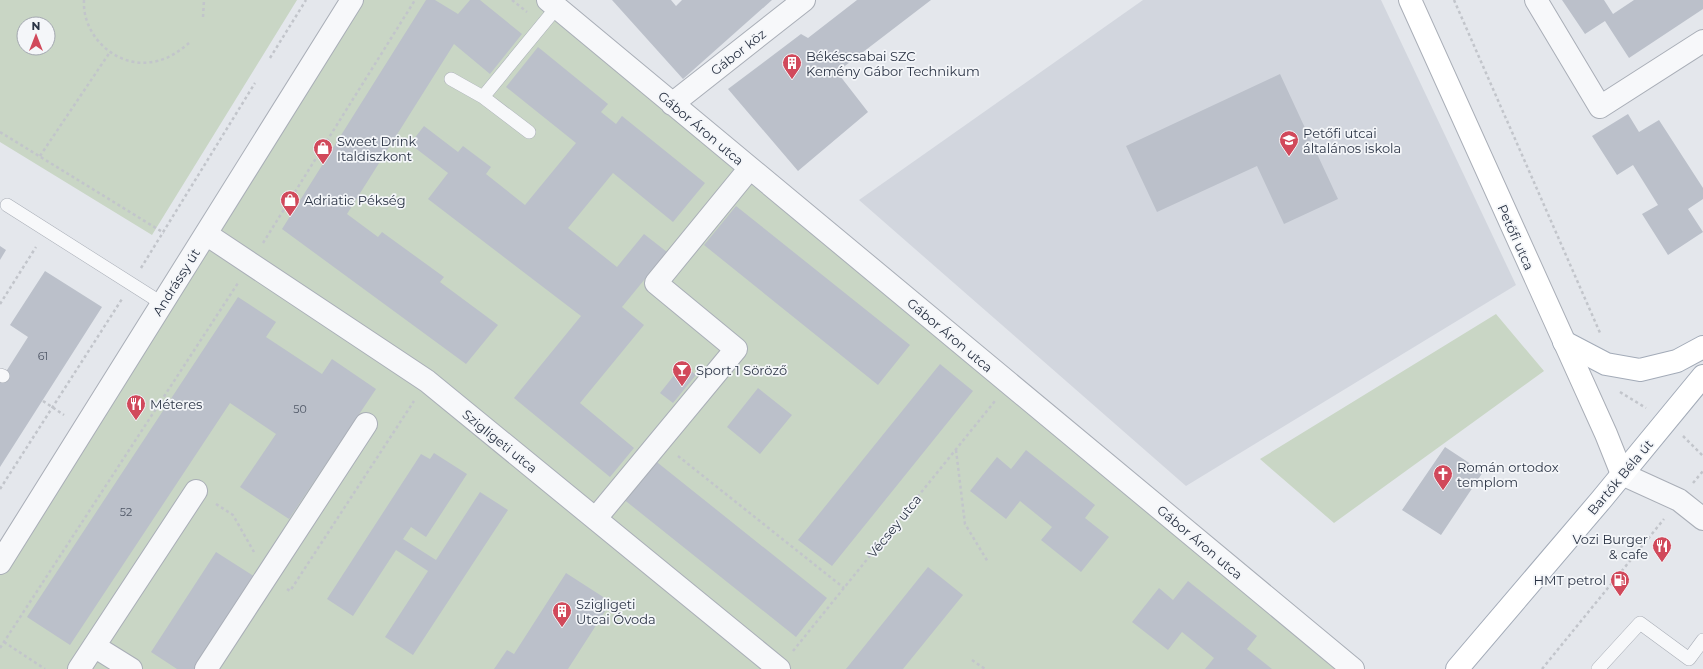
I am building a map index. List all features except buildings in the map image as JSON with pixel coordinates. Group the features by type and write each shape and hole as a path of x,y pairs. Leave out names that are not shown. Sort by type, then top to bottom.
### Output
{"main road":[{"name":"Petőfi utca","path":"1410,0 1606,434 1622,474"},
{"path":"1564,342 1606,364 1640,370 1677,361 1703,347"},
{"name":"Bartók Béla út","path":"1457,669 1601,500 1703,376"}],"street":[{"name":"Andrássy út","path":"0,562 352,0"},
{"name":"Gábor köz","path":"672,104 804,0"},
{"path":"1536,0 1600,107 1703,41"},
{"name":"Gábor Áron utca","path":"552,4 1353,669"},
{"path":"596,518 736,349 656,283 750,168"},
{"name":"Szigligeti utca","path":"206,234 427,381 779,669"},
{"path":"206,669 366,424"},
{"path":"1622,474 1679,500 1703,519"},
{"path":"79,669 196,490"},
{"path":"94,646 131,669"}],"lane":[{"path":"483,97 552,4"},
{"path":"451,79 483,97 529,132"},
{"path":"7,205 163,304"},
{"path":"1598,669 1640,623 1689,659 1703,640"}],"path":[{"path":"84,0 86,17 91,30 99,42 110,52 123,59 137,63 151,63 166,59 189,43"},
{"path":"203,17 204,0"},
{"path":"270,58 306,0"},
{"path":"0,648 250,264 415,0"},
{"path":"1454,0 1604,340 1606,364 1612,388 1668,420 1703,456"},
{"path":"40,156 110,52"},
{"path":"0,489 132,284 255,83"},
{"path":"0,132 164,233"},
{"path":"0,304 47,231"},
{"path":"196,490 233,515 267,576 290,591 427,381"},
{"name":"Vécsey utca","path":"779,669 1009,383"},
{"path":"660,441 844,588"},
{"path":"956,449 965,524 988,562"},
{"path":"1542,669 1703,470"},
{"path":"4,642 44,669"},
{"path":"972,660 985,669"}],"shaded area":[{"path":"1143,0 1381,0 1516,285 1186,486 859,200"}],"green space":[{"path":"0,0 297,0 152,235 0,142"},
{"path":"363,0 538,0 1347,669 0,669 0,570 269,151"},
{"path":"1496,314 1544,371 1334,523 1260,459"}],"place":[{"name":"Békéscsabai SZC Kemény Gábor Technikum","path":"792,80"},
{"name":"Petőfi utcai általános iskola","path":"1289,157"},
{"name":"Sweet Drink Italdiszkont","path":"323,165"},
{"name":"Adriatic Pékség","path":"290,217"},
{"name":"Sport 1 Söröző","path":"682,387"},
{"name":"Méteres","path":"136,421"},
{"name":"Román ortodox templom","path":"1443,491"},
{"name":"Vozi Burger & cafe","path":"1662,563"},
{"name":"HMT petrol","path":"1620,597"},
{"name":"Szigligeti Utcai Óvoda","path":"562,628"}]}
